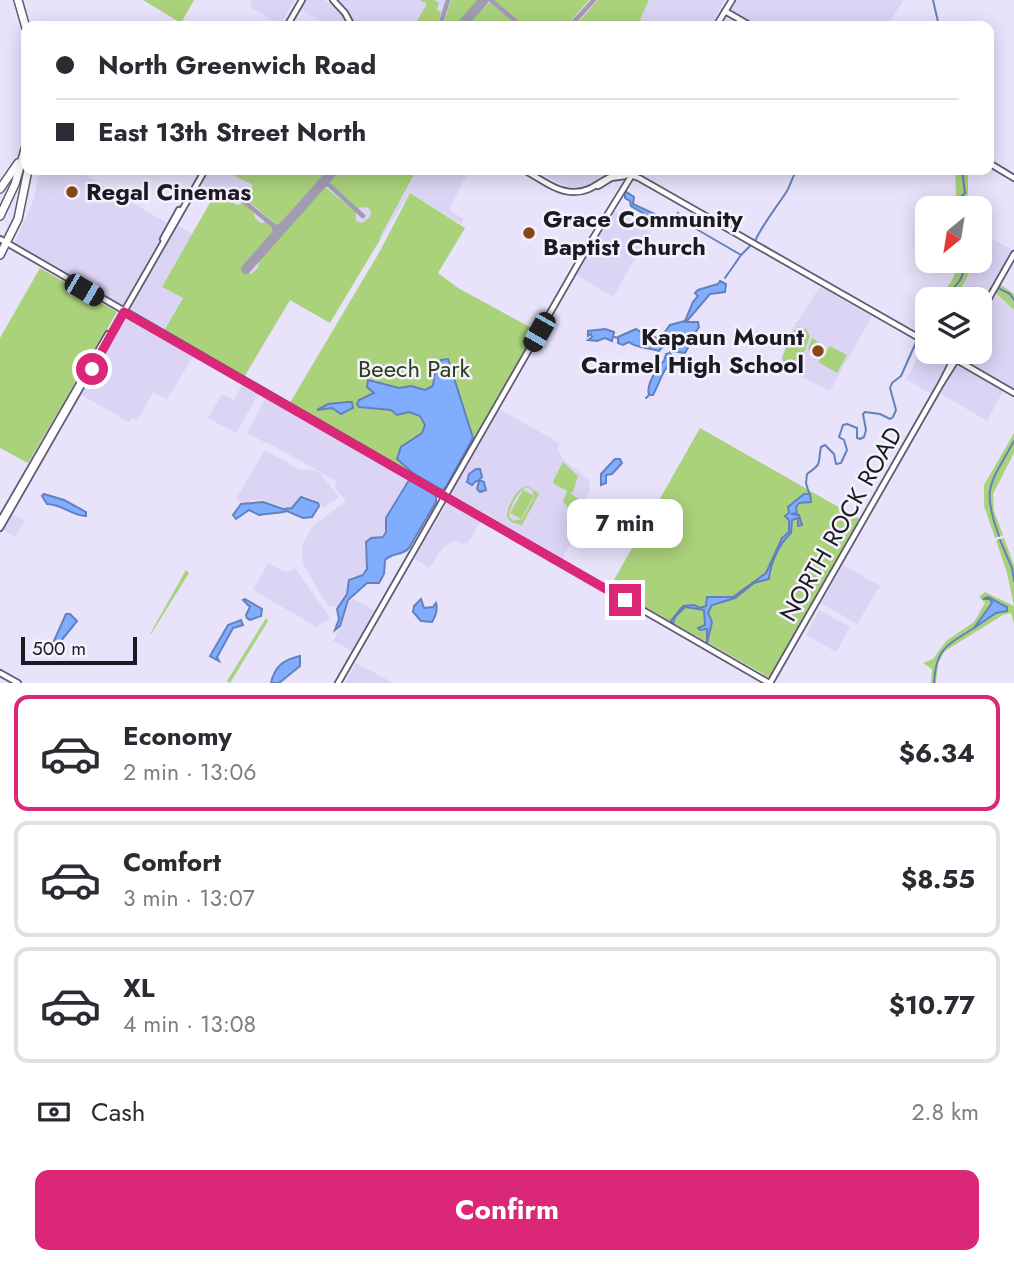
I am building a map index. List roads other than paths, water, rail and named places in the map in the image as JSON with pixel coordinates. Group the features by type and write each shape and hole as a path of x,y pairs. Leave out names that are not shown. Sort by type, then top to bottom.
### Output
{"highway":[{"path":"20,0 26,21"},
{"path":"0,189 21,156"},
{"path":"0,216 15,184 21,162"},
{"path":"0,225 22,175"},
{"path":"0,255 18,219 27,175"}],"main road":[{"path":"288,21 300,0"},
{"path":"327,0 338,5"},
{"path":"333,0 349,21"},
{"path":"719,21 730,0"},
{"path":"725,12 742,21"},
{"path":"994,166 1014,178"},
{"path":"0,528 201,175"},
{"path":"533,175 564,191 578,192 616,175"},
{"path":"338,683 630,175"},
{"path":"634,175 915,336"},
{"path":"635,175 652,186"},
{"path":"5,243 26,252 31,259 770,683"},
{"path":"992,293 1013,257"},
{"path":"113,306 117,313 116,320"},
{"path":"0,521 123,312"},
{"name":"NORTH ROCK ROAD","path":"770,683 952,364"},
{"path":"965,364 1014,393"},
{"path":"0,673 18,683"}],"water":[{"path":"625,191 634,197 633,204 665,219 669,215 675,217 678,213 680,218 667,223 656,216 653,219 631,206 630,201 625,198"},
{"path":"720,281 726,284 725,292 710,294 686,322 698,322 699,327 685,353 671,351 682,342 681,338 670,338 659,351 629,342 623,345 618,343 618,337 636,329 647,336 654,336 661,344 661,337 670,325 685,321 698,296 695,293"},
{"path":"605,329 614,332 612,341 605,338 588,340 592,337 591,334 588,336 588,331"},
{"path":"670,353 674,359 664,371 653,395 649,395 650,384 658,366 664,361 666,354"},
{"path":"448,359 473,438 442,490 413,473 397,459 401,447 422,433 425,425 420,416 409,412 397,415 391,410 359,407 357,404 359,400 374,393 367,387 368,380 399,388 411,386 425,390 433,386 435,371 441,360"},
{"path":"352,402 353,408 341,414 332,408 317,410 328,404"},
{"path":"615,459 620,459 622,463 612,474 606,475 606,483 601,485 601,474"},
{"path":"480,469 482,477 479,480 484,482 486,490 480,492 477,489 479,481 472,485 467,482 469,474"},
{"path":"409,480 436,495 436,502 409,548 385,560 384,574 379,583 367,583 348,600 340,626 335,630 339,619 337,609 347,594 349,580 363,575 367,569 366,542 371,538 383,537 386,532 386,518"},
{"path":"44,494 64,500 86,512 86,516 47,504 42,496"},
{"path":"804,494 810,494 811,502 799,503 796,507 797,513 791,514 799,515 802,525 798,526 798,518 792,520 791,533 776,554 769,579 754,583 735,598 712,605 708,613 712,622 707,643 707,629 698,628 705,625 704,610 685,607 675,617 673,624 670,622 683,606 694,605 700,608 706,606 707,597 733,597 766,573 782,538 789,532 789,520 785,516 789,513 788,507"},
{"path":"301,497 318,503 319,506 312,517 303,518 287,511 259,515 249,510 236,519 233,515 241,504 263,502 283,509 292,508"},
{"path":"988,597 1007,607 1007,611 996,613 974,628 992,603 990,599 983,599"},
{"path":"421,599 424,608 433,607 436,603 432,622 421,621 413,612 414,606"},
{"path":"243,600 262,609 261,616 250,620 247,618 250,607"},
{"path":"66,614 70,614 77,621 56,647 53,643"},
{"path":"241,620 243,625 233,628 217,657 219,661 210,656 228,625"},
{"path":"300,656 300,666 279,683 271,683 281,664"}],"waterway":[{"path":"933,0 938,21"},
{"path":"755,241 787,191 794,175"},
{"path":"962,196 965,193 963,175"},
{"path":"679,219 741,255"},
{"path":"725,278 751,245"},
{"path":"953,287 963,273"},
{"path":"1000,289 1010,294 1014,300"},
{"path":"614,337 618,338"},
{"path":"809,493 807,474 818,465 821,447 825,445 834,454 836,464 841,463 847,450 844,440 839,437 843,425 857,428 857,438 860,439 864,437 866,430 863,414 865,412 880,414 890,419 893,417 896,410 890,388 901,376 915,344"},
{"path":"646,398 649,395"},
{"path":"999,536 990,507 991,487 1014,441"},
{"path":"1000,540 1012,568 1014,581"},
{"path":"934,683 937,662 944,649 974,628"}],"place":[{"name":"Regal Cinemas","path":"72,192"},
{"name":"Grace Community Baptist Church","path":"529,233"},
{"name":"Kapaun Mount Carmel High School","path":"818,351"}],"park label":[{"name":"Beech Park","path":"414,369"}]}
